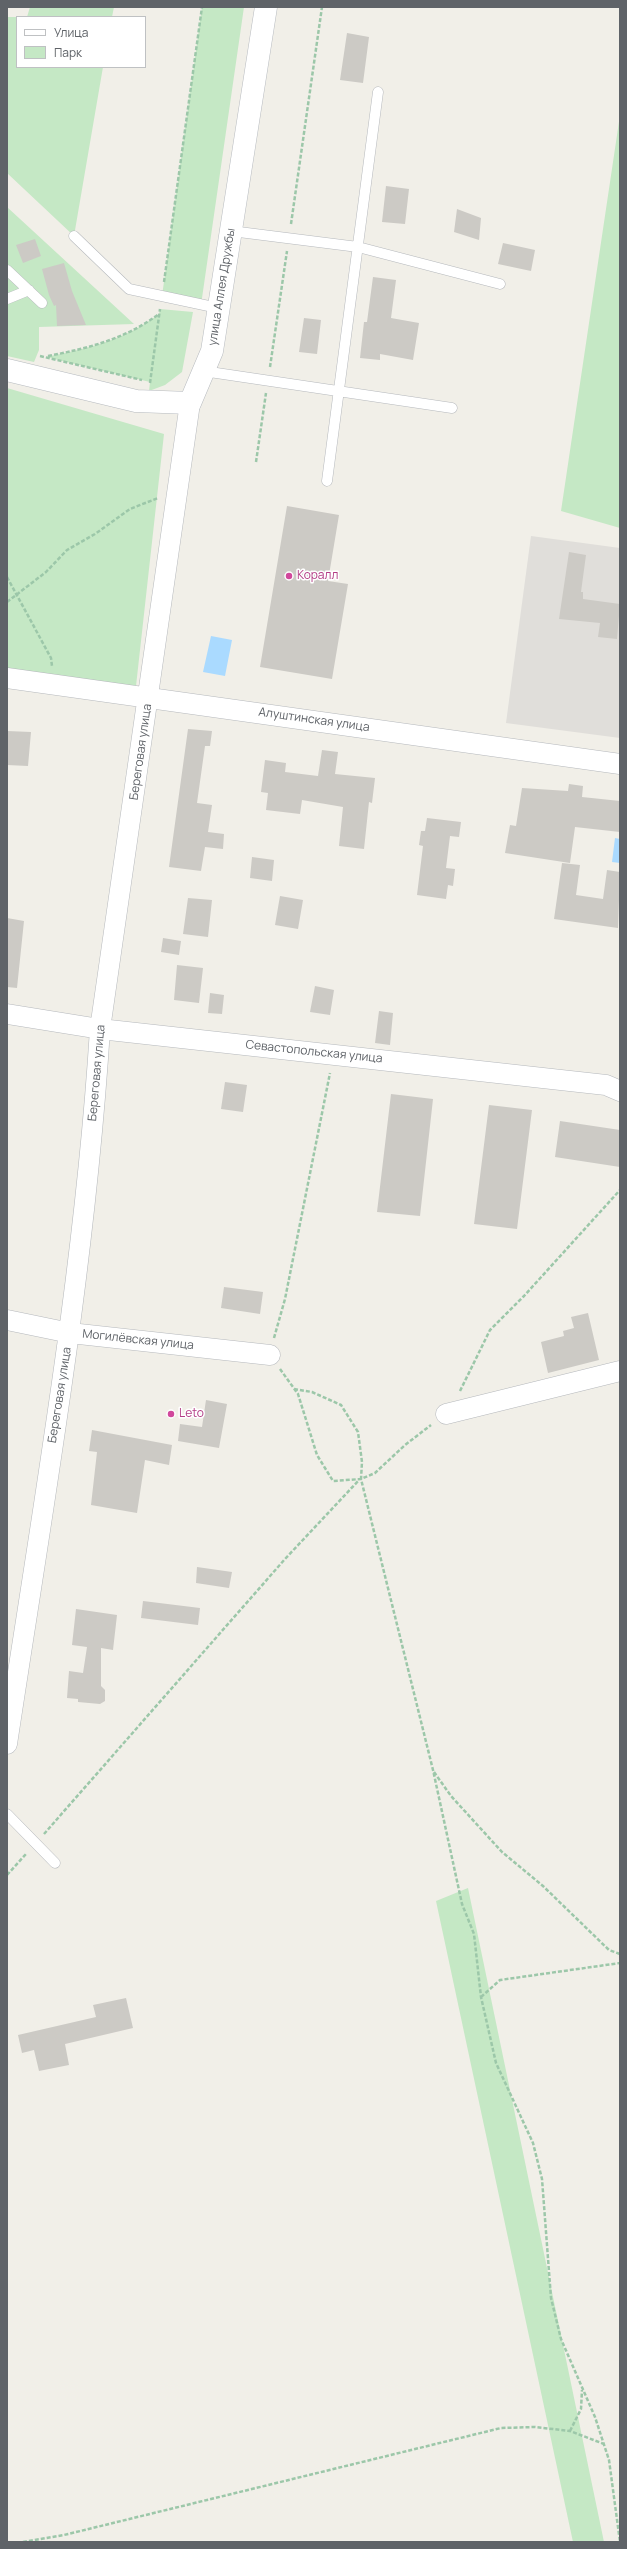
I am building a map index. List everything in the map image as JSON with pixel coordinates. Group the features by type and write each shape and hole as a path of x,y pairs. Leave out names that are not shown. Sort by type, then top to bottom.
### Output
{"main road":[{"name":"улица Аллея Дружбы","path":"190,403 212,351 266,7"},
{"path":"7,370 136,401 149,391 190,403"}],"street":[{"name":"Береговая улица","path":"7,1744 70,1333 96,1102 100,1029 149,697 190,403"},
{"name":"Алуштинская улица","path":"7,678 620,764"},
{"name":"Севастопольская улица","path":"7,1014 100,1029 333,1053 606,1085 620,1091"},
{"name":"Могилёвская улица","path":"7,1320 70,1333 270,1354"},
{"path":"446,1414 620,1371"}],"lane":[{"path":"327,481 378,92"},
{"path":"230,231 358,247 500,284"},
{"path":"74,236 129,289 218,308"},
{"path":"7,270 42,302"},
{"path":"7,299 29,290"},
{"path":"203,371 452,408"},
{"path":"7,1814 55,1863"}],"path":[{"path":"38,355 149,391 202,7"},
{"path":"46,357 114,340 139,329 159,314"},
{"path":"7,602 46,572 67,550 95,534 130,509 177,491"},
{"path":"7,578 51,658 55,684"},
{"path":"333,1053 285,1299 270,1354 298,1394 317,1455 333,1481 361,1479 375,1473 405,1445 446,1414 467,1379 490,1330 524,1296 620,1190"},
{"path":"294,1389 312,1392 341,1405 358,1432 362,1462 361,1479 433,1770 462,1904 474,1934 481,1997 496,2063 533,2143 542,2180 551,2298 561,2339 595,2417 609,2460 615,2493 620,2542"},
{"path":"7,1875 285,1559 361,1479"},
{"path":"433,1770 451,1796 502,1852 543,1886 608,1950 620,1954"},
{"path":"481,1997 500,1980 620,1963"},
{"path":"570,2432 581,2409 582,2390"},
{"path":"23,2542 64,2534 501,2428 535,2427 570,2432 604,2444"}],"shaded area":[{"path":"531,536 620,548 620,738 506,723"}],"green space":[{"path":"30,7 114,7 112,16 27,16"},
{"path":"202,7 244,7 201,305 162,296"},
{"path":"7,17 16,17 16,68 103,68 74,236 7,173"},
{"path":"620,115 620,528 561,511"},
{"path":"7,207 134,324 39,327 39,350 34,362 7,356"},
{"path":"160,309 193,312 182,372 165,385 149,391 150,382 46,357 91,347 119,337 146,323 159,314"},
{"path":"7,388 164,434 136,686 7,670"},
{"path":"468,1888 604,2542 573,2542 436,1901"}],"water":[{"path":"211,636 232,640 225,676 203,672"},
{"path":"615,838 620,839 620,863 612,862"}],"building":[{"path":"347,33 369,37 363,83 340,80"},
{"path":"386,186 409,189 405,224 382,222"},
{"path":"457,209 481,218 479,240 454,232"},
{"path":"35,239 41,256 23,263 16,245"},
{"path":"503,243 535,250 531,271 498,264"},
{"path":"64,263 72,291 86,325 57,326 56,305 54,306 49,295 42,269"},
{"path":"373,277 396,280 391,318 419,323 413,360 380,354 380,360 360,358 364,322 367,322"},
{"path":"304,318 321,320 317,354 299,352"},
{"path":"287,506 339,515 328,581 348,584 332,679 260,667"},
{"path":"569,552 586,555 581,592 583,592 583,599 620,604 617,639 598,637 600,623 559,619"},
{"path":"188,729 212,731 210,746 205,746 197,803 212,805 208,832 224,834 223,849 205,847 201,871 169,867"},
{"path":"7,731 31,732 28,766 7,765"},
{"path":"322,750 338,752 335,774 375,778 372,803 369,802 364,849 339,846 343,807 302,800 300,814 266,810 268,793 261,792 265,760 286,763 285,772 318,776"},
{"path":"569,784 583,786 582,797 620,801 620,832 575,827 570,863 505,853 510,825 516,826 522,788 568,791"},
{"path":"427,818 461,822 459,837 450,836 446,868 455,869 453,886 448,885 446,899 417,895 423,846 419,845 421,831 425,831"},
{"path":"252,857 274,860 272,881 250,878"},
{"path":"562,863 580,865 576,895 603,899 607,870 620,872 618,928 554,919"},
{"path":"280,896 303,900 298,929 275,925"},
{"path":"188,898 212,900 208,937 183,934"},
{"path":"7,918 24,921 17,988 7,987"},
{"path":"163,938 181,941 179,955 161,952"},
{"path":"177,965 203,968 199,1003 174,1000"},
{"path":"315,986 334,990 330,1015 310,1012"},
{"path":"210,993 224,995 222,1014 208,1013"},
{"path":"379,1011 393,1013 390,1045 375,1043"},
{"path":"225,1082 247,1085 243,1112 221,1109"},
{"path":"391,1094 433,1099 420,1216 377,1212"},
{"path":"489,1105 532,1110 517,1229 474,1224"},
{"path":"560,1121 620,1130 620,1167 555,1157"},
{"path":"224,1287 263,1292 260,1314 221,1308"},
{"path":"588,1313 599,1360 548,1373 541,1342 564,1336 563,1331 574,1328 571,1317"},
{"path":"206,1400 227,1404 219,1448 178,1441 180,1424 202,1427"},
{"path":"92,1430 172,1445 169,1465 145,1460 137,1513 91,1505 97,1452 89,1451"},
{"path":"197,1567 232,1572 229,1588 196,1583"},
{"path":"143,1601 200,1608 198,1625 141,1618"},
{"path":"76,1609 117,1615 113,1650 101,1648 101,1686 105,1690 105,1701 100,1704 78,1702 78,1699 67,1698 69,1671 83,1673 87,1647 72,1645"},
{"path":"126,1998 133,2028 65,2044 69,2065 39,2071 34,2050 22,2053 18,2035 96,2017 93,2005"}],"place":[{"name":"Коралл","path":"289,576"},
{"name":"Leto","path":"171,1414"}]}
